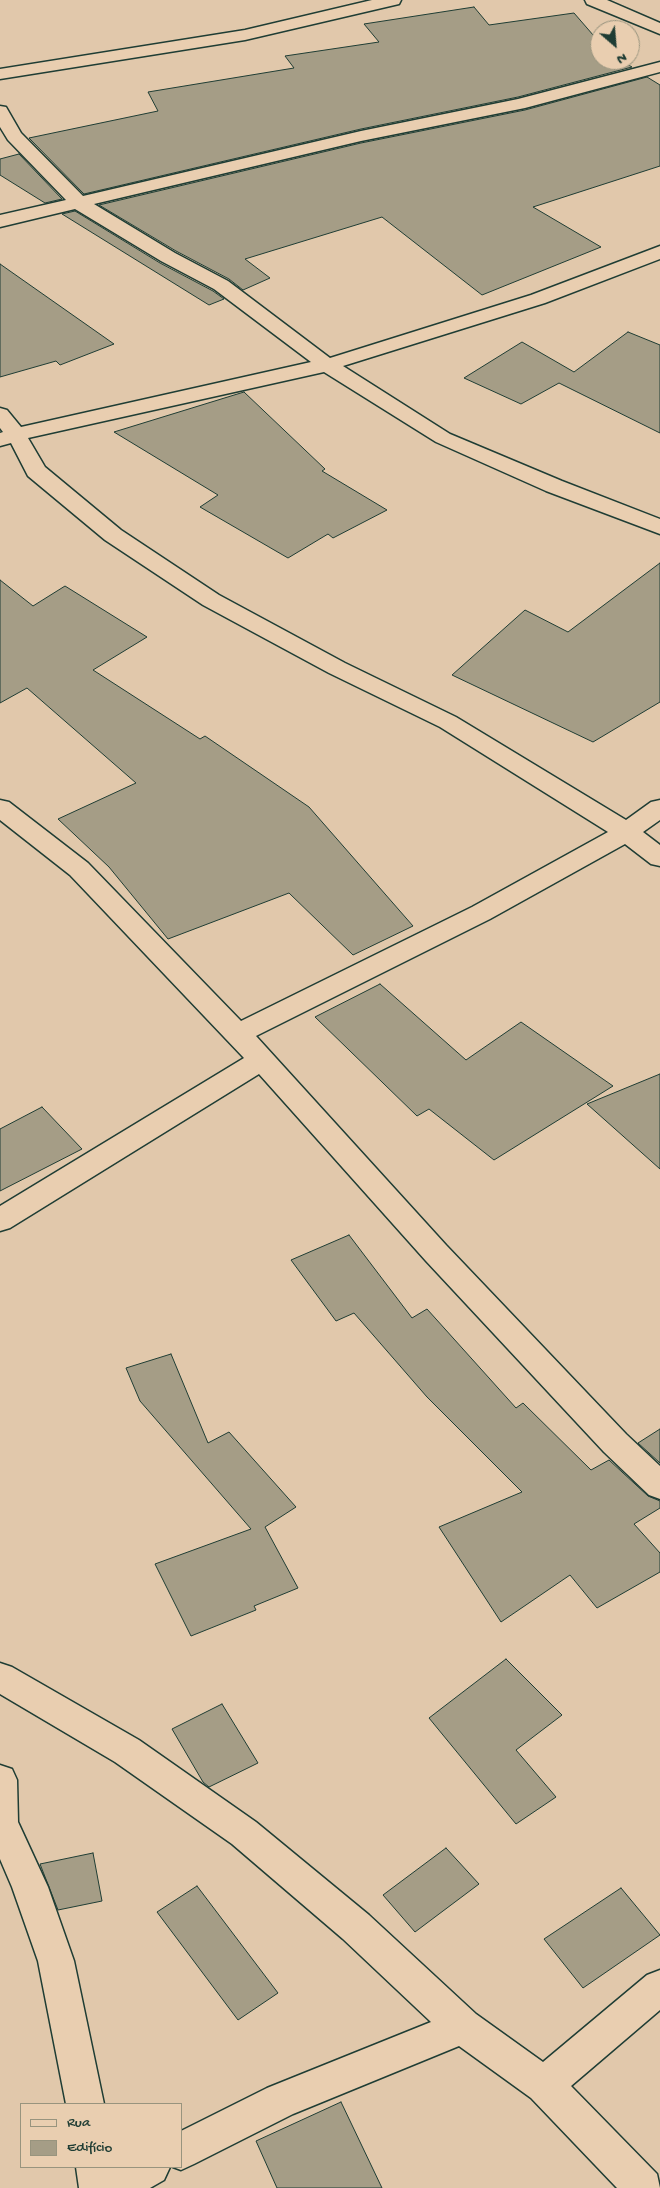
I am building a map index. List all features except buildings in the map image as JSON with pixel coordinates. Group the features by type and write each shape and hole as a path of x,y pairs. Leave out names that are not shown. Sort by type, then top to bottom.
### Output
{"street":[{"path":"0,74 245,35 392,0"},
{"path":"592,0 660,29"},
{"path":"0,221 80,204 361,136 519,104 660,67"},
{"path":"0,111 14,136 80,204 168,258 221,286 327,365 443,438 554,486 660,527"},
{"path":"8,437 327,365 538,300 659,253"},
{"path":"0,414 8,437 36,471 113,535 211,600 337,668 448,722 627,832 660,858"},
{"path":"0,808 79,869 238,1034 260,1061 614,1443 660,1486"},
{"path":"238,1034 481,913 627,832 660,808"},
{"path":"0,1220 260,1061"},
{"path":"0,1677 127,1751 244,1833 356,1927 463,2027 544,2085 643,2188"},
{"path":"0,1780 1,1822 30,1887 56,1961 85,2103"},
{"path":"544,2085 660,1987"},
{"path":"182,2150 280,2101 463,2027"},
{"path":"95,2168 98,2188"},
{"path":"109,2188 149,2168"}]}
